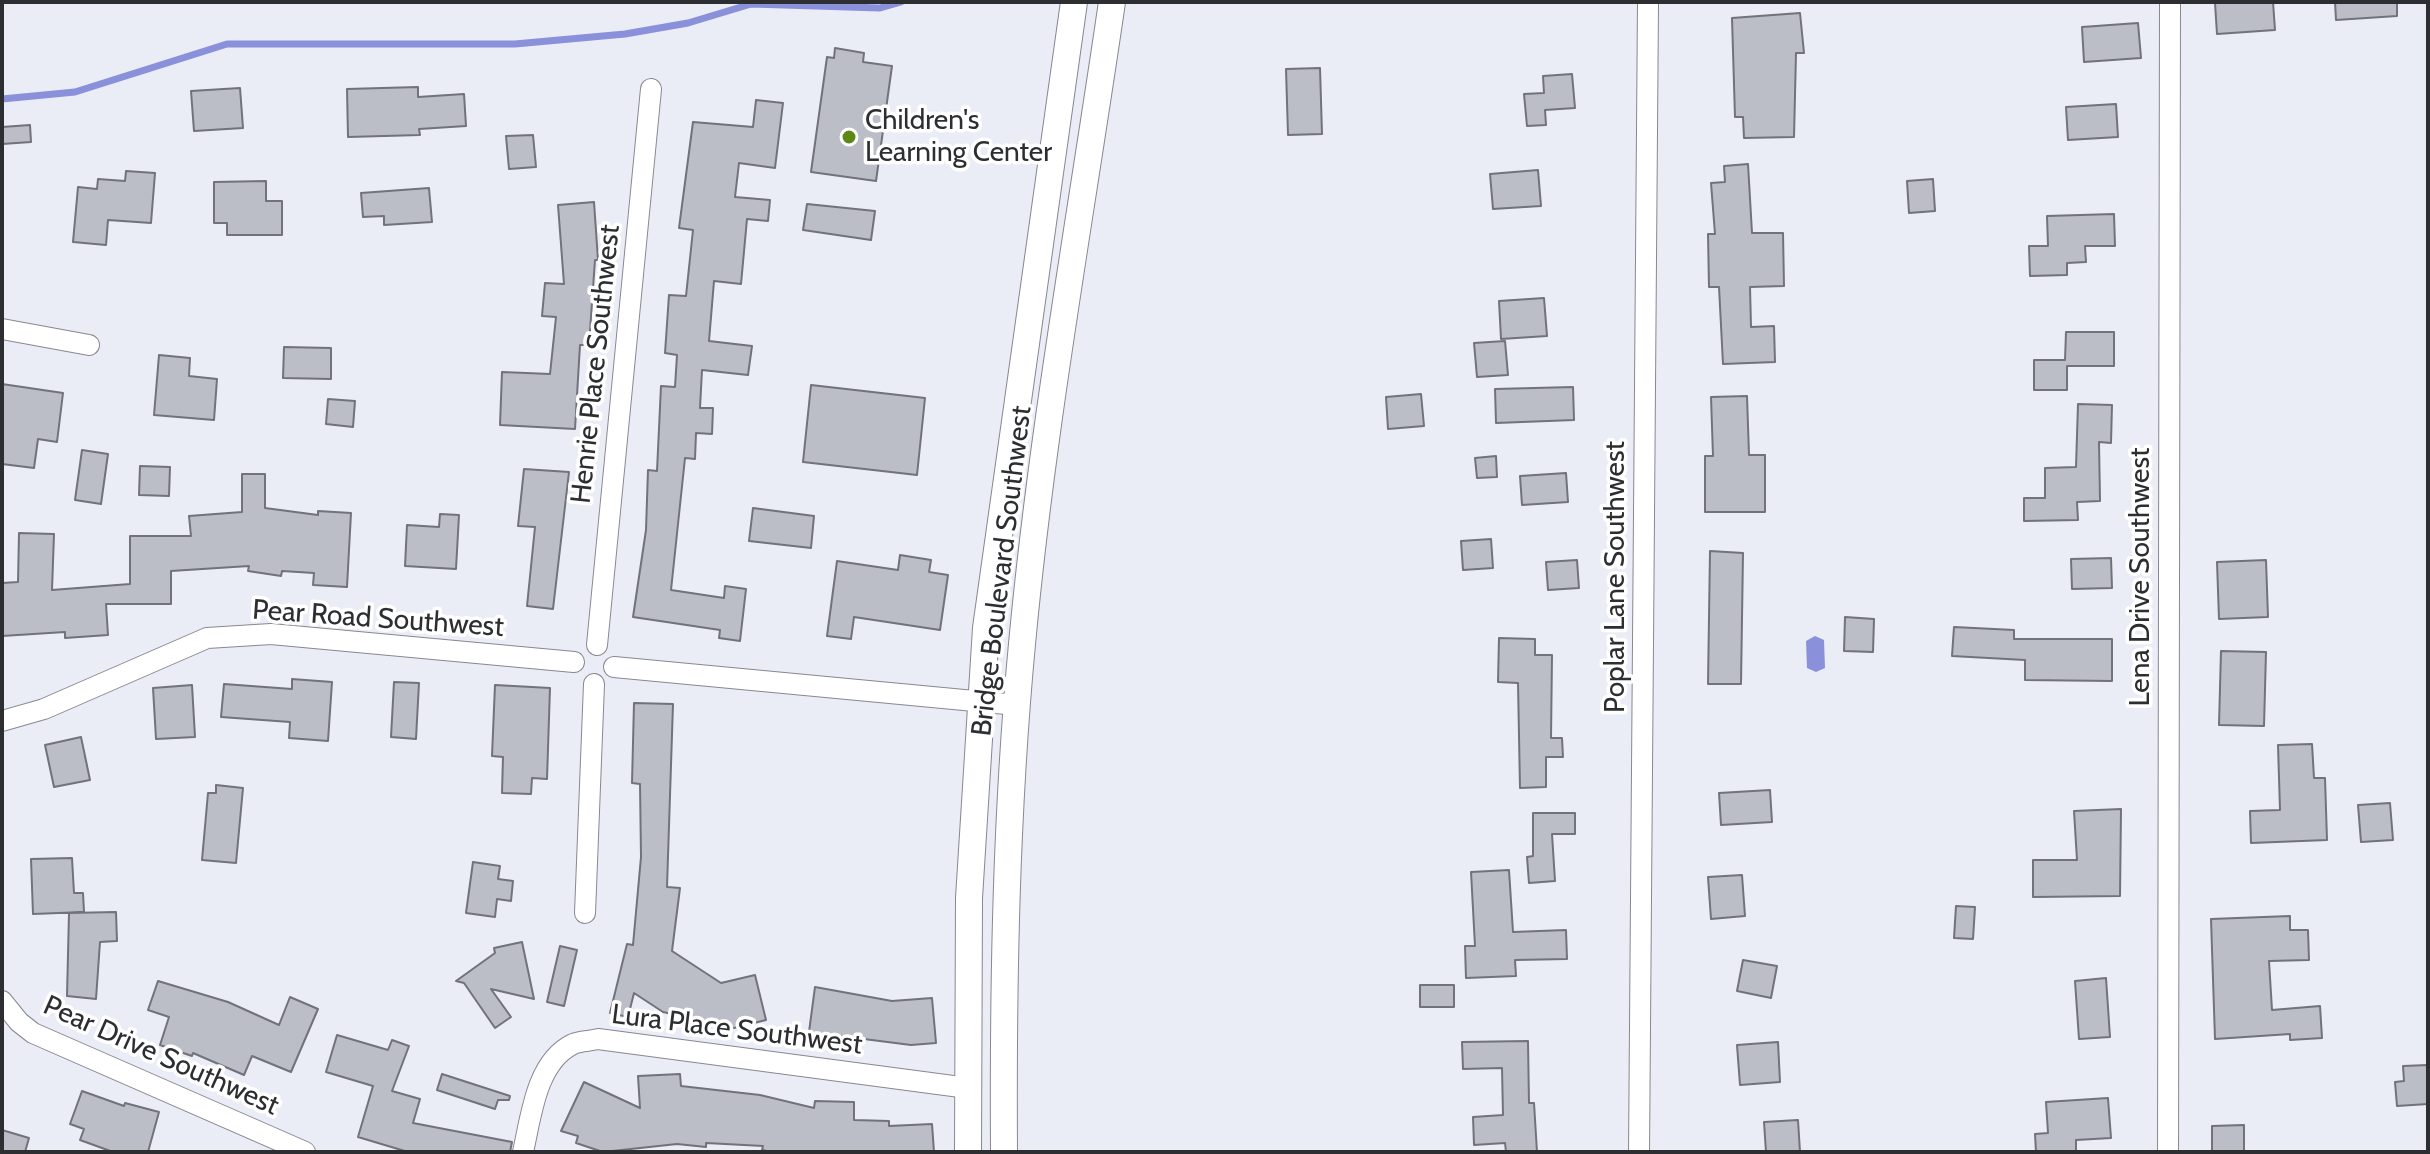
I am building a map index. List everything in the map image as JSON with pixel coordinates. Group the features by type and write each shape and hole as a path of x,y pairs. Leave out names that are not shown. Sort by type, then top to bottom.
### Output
{"main road":[{"name":"Bridge Boulevard Southwest","path":"968,1152 969,882 980,702 1006,477 1074,2"},
{"name":"Bridge Boulevard Southwest","path":"1004,1152 1005,896 1017,705 1039,502 1112,2"}],"street":[{"name":"Poplar Lane Southwest","path":"1639,1152 1648,2"},
{"name":"Lena Drive Southwest","path":"2168,1152 2170,2"},
{"name":"Henrie Place Southwest","path":"597,645 651,89"},
{"path":"2,329 89,345"},
{"name":"Pear Road Southwest","path":"2,721 44,709 207,638 271,634 574,662"},
{"path":"597,645 608,650 614,667 607,680 594,684 582,680 574,662 580,651 597,645"},
{"path":"614,667 1017,705"},
{"path":"585,913 594,684"},
{"name":"Pear Drive Southwest","path":"2,1001 19,1022 33,1033 305,1152"},
{"name":"Lura Place Southwest","path":"523,1152 538,1088 553,1062 573,1044 598,1039 968,1088"}],"water":[{"path":"1815,636 1824,640 1825,668 1816,672 1807,668 1806,641"}],"building":[{"path":"2273,2 2275,30 2217,34 2215,3"},
{"path":"2335,2 2397,2 2397,16 2336,20"},
{"path":"1800,13 1804,53 1796,53 1794,137 1744,138 1743,117 1735,117 1732,18"},
{"path":"2138,23 2141,58 2084,62 2082,27"},
{"name":"Children's Learning Center","path":"835,48 864,53 863,62 892,66 876,181 811,172 827,57 834,58"},
{"path":"1320,68 1322,134 1288,135 1286,69"},
{"path":"1572,74 1575,108 1545,110 1546,125 1527,126 1524,94 1544,93 1543,76"},
{"path":"418,87 418,97 464,94 466,126 419,129 420,135 348,137 347,89"},
{"path":"240,88 243,128 194,131 191,91"},
{"path":"756,100 783,103 775,168 739,163 735,197 770,200 768,221 747,219 741,284 714,281 709,341 752,346 748,375 702,370 700,408 713,408 712,434 696,433 695,459 685,458 671,590 724,598 725,586 746,589 740,641 719,638 720,630 633,617 646,530 648,470 657,471 661,386 675,387 677,355 665,353 669,295 686,296 693,230 679,228 693,122 753,127"},
{"path":"2116,104 2118,137 2068,140 2066,107"},
{"path":"30,125 31,142 2,144 2,127"},
{"path":"533,135 536,167 509,169 506,136"},
{"path":"1748,164 1752,233 1783,233 1784,286 1750,287 1751,327 1774,326 1775,362 1723,364 1719,287 1709,287 1708,234 1715,234 1711,183 1725,182 1724,166"},
{"path":"1538,170 1541,206 1493,209 1490,174"},
{"path":"126,171 155,173 151,223 108,220 106,245 73,242 78,187 97,189 98,179 125,181"},
{"path":"1933,179 1935,211 1909,213 1907,181"},
{"path":"266,181 266,201 282,201 282,235 227,235 227,223 214,223 214,182"},
{"path":"429,188 432,222 384,225 384,216 363,217 361,193"},
{"path":"594,202 598,260 595,260 589,345 580,345 575,429 500,425 502,372 550,374 556,317 542,316 545,283 564,284 558,205"},
{"path":"807,204 875,211 871,240 803,230"},
{"path":"2114,214 2115,246 2085,246 2086,262 2067,263 2067,275 2030,276 2029,246 2048,246 2047,216"},
{"path":"1544,298 1547,336 1501,339 1499,301"},
{"path":"2066,332 2114,332 2114,366 2067,366 2067,390 2034,390 2034,360 2065,360"},
{"path":"1505,341 1508,375 1477,377 1474,343"},
{"path":"284,347 331,348 331,379 283,378"},
{"path":"159,355 190,358 189,376 217,379 214,420 154,415"},
{"path":"2,384 63,393 57,442 38,439 34,468 2,464"},
{"path":"811,385 925,398 917,475 803,462"},
{"path":"1573,387 1574,420 1496,423 1495,389"},
{"path":"1421,394 1424,426 1388,429 1386,397"},
{"path":"1747,396 1749,455 1765,455 1765,512 1705,512 1705,456 1713,456 1711,397"},
{"path":"328,399 355,401 353,427 326,424"},
{"path":"2078,404 2112,405 2111,443 2099,442 2100,501 2077,502 2078,520 2024,521 2024,498 2045,498 2045,468 2076,467"},
{"path":"82,450 108,454 101,504 75,500"},
{"path":"1496,456 1497,477 1477,478 1475,458"},
{"path":"140,466 170,467 169,496 139,495"},
{"path":"524,469 569,472 553,609 527,606 535,527 518,526"},
{"path":"1566,473 1568,502 1522,505 1520,476"},
{"path":"242,474 265,474 265,508 318,515 318,511 351,513 347,587 313,585 314,573 282,571 281,576 248,571 249,566 171,571 171,604 106,604 108,635 65,638 65,632 2,636 2,583 18,582 19,533 54,534 52,590 130,584 130,536 191,536 189,516 242,512"},
{"path":"753,508 814,516 811,548 749,541"},
{"path":"440,514 459,515 456,569 405,566 407,525 439,527"},
{"path":"1491,539 1493,568 1463,570 1461,541"},
{"path":"1710,551 1743,553 1741,684 1708,684"},
{"path":"900,555 931,560 929,572 948,575 940,630 854,617 851,639 827,636 837,561 898,570"},
{"path":"2111,558 2112,588 2072,589 2071,559"},
{"path":"1577,560 1579,588 1548,590 1546,562"},
{"path":"2266,560 2268,617 2219,619 2217,562"},
{"path":"1845,617 1874,619 1873,652 1844,651"},
{"path":"1954,627 2014,630 2014,639 2112,639 2112,681 2025,680 2025,660 1952,656"},
{"path":"1499,638 1535,639 1535,655 1552,655 1551,738 1562,738 1563,757 1546,757 1546,787 1520,788 1518,683 1498,682"},
{"path":"2221,651 2266,652 2264,726 2219,725"},
{"path":"292,679 332,682 328,741 289,738 290,722 221,717 224,684 292,689"},
{"path":"394,682 419,683 416,739 391,737"},
{"path":"192,685 195,737 156,739 153,688"},
{"path":"495,685 550,688 547,779 532,778 531,794 502,793 503,757 492,756"},
{"path":"634,703 673,704 667,887 680,888 672,951 721,983 755,975 766,1020 734,1028 663,1012 634,993 628,1017 610,1013 627,944 633,945 641,857 640,784 632,783"},
{"path":"81,737 90,780 54,787 45,745"},
{"path":"2312,744 2314,778 2325,778 2327,840 2251,843 2250,811 2280,810 2278,745"},
{"path":"216,785 243,788 236,863 202,860 208,793 216,793"},
{"path":"1770,790 1772,822 1721,825 1719,793"},
{"path":"2390,803 2393,840 2361,842 2358,805"},
{"path":"2121,809 2120,896 2033,897 2033,860 2077,860 2074,811"},
{"path":"1533,813 1575,813 1575,834 1552,834 1555,881 1529,883 1527,857 1533,856"},
{"path":"72,858 74,893 83,893 84,912 33,914 31,859"},
{"path":"473,862 500,866 498,879 513,881 511,901 497,899 495,917 466,913"},
{"path":"1509,870 1513,932 1566,930 1567,959 1515,960 1516,976 1466,978 1465,946 1475,946 1471,872"},
{"path":"1742,875 1745,916 1711,919 1708,877"},
{"path":"1956,906 1975,907 1973,939 1954,938"},
{"path":"116,912 117,941 100,942 96,999 67,996 69,913"},
{"path":"2290,916 2290,930 2308,930 2309,960 2269,961 2272,1010 2320,1006 2322,1038 2290,1040 2290,1034 2215,1039 2211,919"},
{"path":"522,942 534,999 491,989 511,1017 495,1028 464,983 456,981 495,953 494,948"},
{"path":"560,946 577,950 564,1006 547,1002"},
{"path":"1743,960 1777,966 1771,998 1737,991"},
{"path":"2106,978 2110,1037 2079,1039 2075,981"},
{"path":"158,981 228,1002 279,1025 290,997 318,1009 291,1072 252,1056 244,1075 193,1053 192,1056 160,1045 169,1017 148,1010"},
{"path":"1420,985 1454,985 1454,1007 1420,1007"},
{"path":"815,987 892,1001 932,998 936,1043 911,1045 809,1032"},
{"path":"337,1035 388,1050 392,1040 409,1046 392,1091 420,1099 413,1123 512,1142 510,1152 408,1152 358,1137 373,1086 326,1072"},
{"path":"1528,1041 1529,1103 1534,1103 1537,1152 1506,1152 1505,1143 1474,1145 1473,1117 1503,1115 1502,1068 1463,1069 1462,1042"},
{"path":"1778,1042 1780,1082 1740,1085 1737,1045"},
{"path":"2428,1065 2428,1104 2397,1106 2395,1082 2404,1081 2403,1066"},
{"path":"442,1074 510,1096 509,1100 498,1100 495,1109 437,1090"},
{"path":"680,1074 681,1086 760,1095 814,1108 815,1101 854,1102 854,1120 889,1121 889,1126 932,1124 934,1152 772,1152 762,1150 763,1146 706,1143 706,1147 677,1144 603,1152 576,1143 578,1136 561,1131 584,1082 640,1108 638,1076"},
{"path":"82,1091 124,1106 125,1103 159,1112 148,1152 113,1152 80,1140 84,1129 70,1124"},
{"path":"2108,1098 2111,1138 2076,1140 2076,1152 2036,1152 2035,1134 2048,1133 2046,1102"},
{"path":"1798,1120 1800,1152 1766,1152 1764,1122"},
{"path":"2244,1125 2244,1152 2212,1152 2212,1126"},
{"path":"2,1130 29,1138 25,1152 2,1152"}],"waterway":[{"path":"2,99 75,92 227,44 515,44 625,34 688,23 751,4 880,8 901,2"}],"place":[{"name":"Children's Learning Center","path":"849,137"}]}
